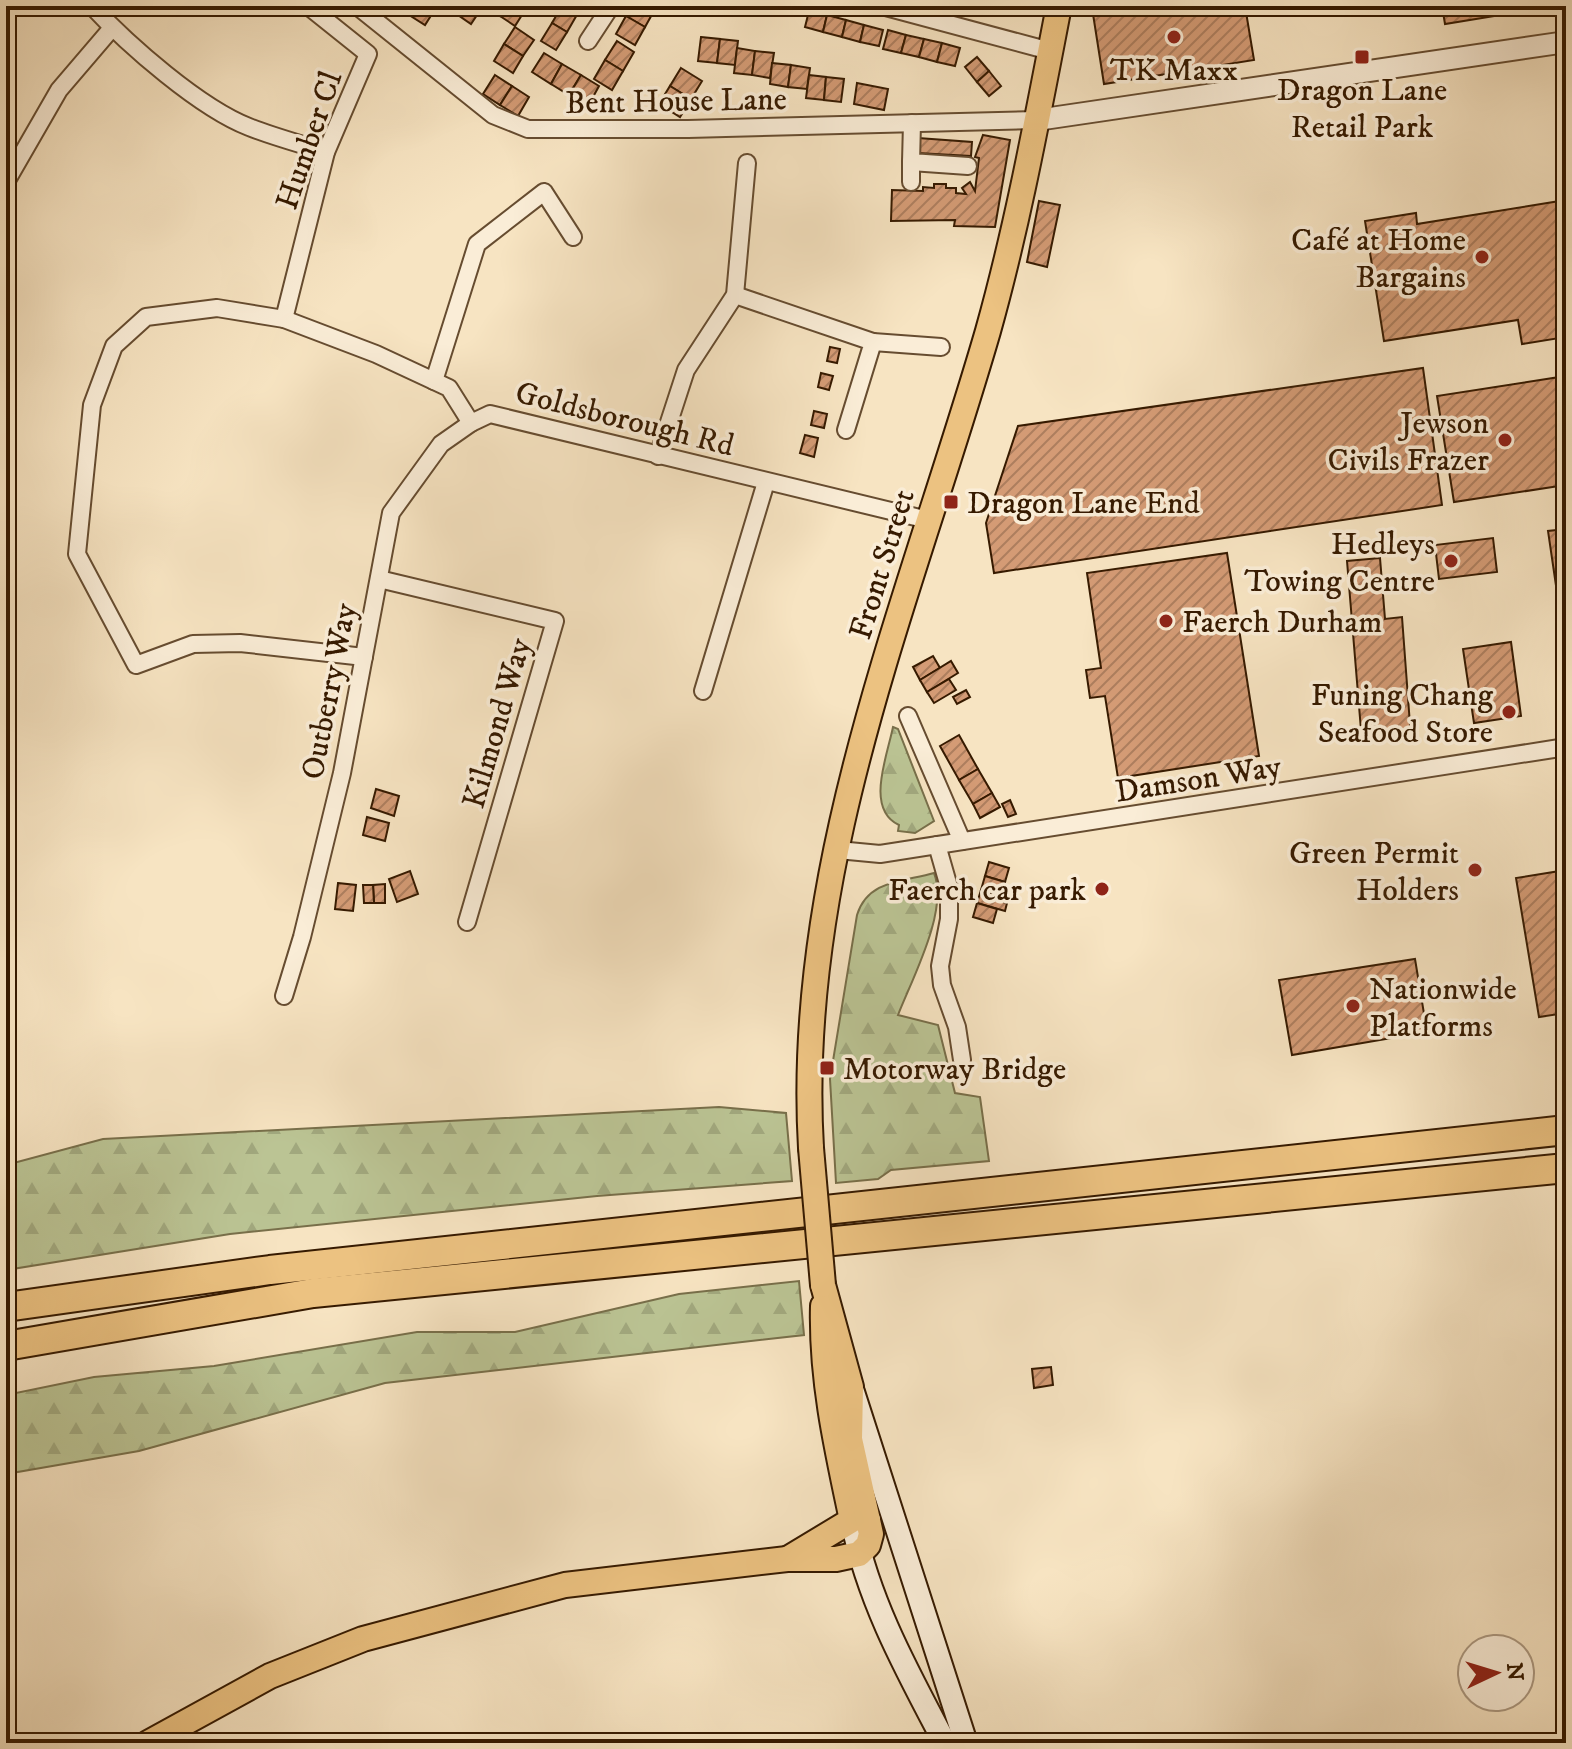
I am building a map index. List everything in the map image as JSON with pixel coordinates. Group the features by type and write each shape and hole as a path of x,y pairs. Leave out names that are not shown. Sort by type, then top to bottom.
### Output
{"highway":[{"path":"6,1307 286,1268 1566,1130"},
{"path":"6,1346 313,1293 1566,1168"}],"main road":[{"name":"Front Street","path":"823,1285 808,1090 811,1026 822,937 838,850 875,694 988,330 1037,120 1059,6"},
{"path":"823,1285 851,1387 966,1743"},
{"path":"148,1743 270,1676 390,1631 565,1585 787,1559 836,1559 859,1554 871,1534 861,1520 834,1435 824,1360 823,1285"},
{"path":"851,1387 850,1439 861,1520"},
{"path":"787,1559 861,1520 884,1524 899,1539"},
{"path":"859,1554 898,1654 945,1743"}],"street":[{"path":"92,6 112,28 202,103 248,127 326,152"},
{"name":"Humber Cl","path":"284,319 326,152 368,54 308,6"},
{"name":"Bent House Lane","path":"357,6 493,115 528,129 1037,120"},
{"path":"588,41 611,6"},
{"path":"882,6 1050,51"},
{"path":"6,182 59,90 112,28"},
{"path":"1037,120 1566,42"},
{"path":"911,182 912,123"},
{"path":"911,162 968,166"},
{"path":"658,456 686,370 735,295 747,163"},
{"path":"434,381 477,244 544,192 573,237"},
{"path":"735,295 873,342 941,347"},
{"name":"Goldsborough Rd","path":"364,657 240,643 193,644 136,665 77,554 92,405 114,346 146,317 217,308 284,319 376,354 449,388 471,423 490,414 928,520"},
{"path":"846,430 873,342"},
{"name":"Outberry Way","path":"284,996 302,937 342,773 391,513 441,444 471,423"},
{"path":"703,691 766,482"},
{"name":"Kilmond Way","path":"379,579 555,621 467,922"},
{"path":"908,716 962,841"},
{"name":"Damson Way","path":"838,850 880,854 1566,747"},
{"path":"937,845 949,887 949,919 940,966 962,1060"}],"green space":[{"path":"893,727 898,729 934,821 915,833 898,831 899,825 883,807 881,781"},
{"path":"934,873 937,906 933,925 898,1015 938,1025 955,1093 980,1097 989,1161 891,1170 878,1179 836,1183 830,1079 857,915 869,895 878,889"},
{"path":"719,1107 786,1113 792,1181 597,1196 230,1234 6,1270 6,1165 103,1139"},
{"path":"799,1281 804,1335 385,1383 139,1451 6,1474 6,1395 94,1377 214,1366 417,1332 515,1332 679,1294"}],"building":[{"path":"414,6 437,6 425,25 409,15"},
{"path":"460,6 483,6 471,24 455,13"},
{"path":"484,6 506,6 500,16"},
{"path":"506,6 527,7 515,26 500,16"},
{"path":"562,6 578,13 567,32 552,23"},
{"path":"632,6 655,9 645,27 626,16"},
{"name":"TK Maxx","path":"1143,6 1245,6 1254,60 1104,84 1093,14"},
{"path":"1442,6 1506,6 1507,14 1445,24"},
{"path":"809,11 827,15 823,32 805,27"},
{"path":"827,15 846,20 842,37 823,32"},
{"path":"626,16 645,27 635,45 616,34"},
{"path":"846,20 864,25 860,42 842,37"},
{"path":"552,23 567,32 556,50 541,41"},
{"path":"864,25 883,30 879,46 860,42"},
{"path":"515,27 534,40 523,56 504,44"},
{"path":"888,30 906,35 901,53 883,49"},
{"path":"906,35 924,39 919,57 901,53"},
{"path":"701,37 720,39 717,63 698,61"},
{"path":"720,39 738,41 735,65 717,63"},
{"path":"924,39 942,43 937,62 919,57"},
{"path":"617,41 634,52 623,71 605,60"},
{"path":"942,43 960,48 955,66 937,62"},
{"path":"504,44 523,56 513,73 494,61"},
{"path":"737,48 755,51 752,75 734,73"},
{"path":"755,51 774,53 770,78 752,75"},
{"path":"544,53 562,64 551,84 532,72"},
{"path":"977,57 989,71 977,82 965,67"},
{"path":"605,60 623,71 612,90 594,79"},
{"path":"772,63 791,65 788,87 770,84"},
{"path":"562,64 581,75 569,95 551,84"},
{"path":"791,65 810,68 807,89 788,87"},
{"path":"681,68 702,81 691,99 670,86"},
{"path":"989,71 1001,86 989,96 977,82"},
{"path":"495,75 512,86 500,105 483,94"},
{"path":"581,75 599,86 588,106 569,95"},
{"path":"809,75 826,77 824,100 806,98"},
{"path":"826,77 844,79 841,102 824,100"},
{"path":"857,83 888,89 884,110 854,104"},
{"path":"512,86 529,97 518,116 500,105"},
{"path":"670,86 691,99 680,117 659,104"},
{"path":"983,135 1010,140 995,227 954,226 955,220 891,221 892,190 923,191 923,187 934,188 934,184 946,184 946,188 956,188 956,193 966,194 962,188 970,182 975,191 979,158 975,157"},
{"path":"918,138 972,142 971,156 917,153"},
{"path":"1566,200 1566,337 1522,344 1518,320 1384,341 1365,221 1416,213 1417,224"},
{"path":"1039,201 1060,205 1047,267 1027,262"},
{"path":"830,347 840,349 837,363 827,361"},
{"path":"1423,368 1442,505 994,573 986,523 1018,426"},
{"path":"821,373 833,376 829,390 818,387"},
{"name":"Jewson Civils Frazer","path":"1566,376 1566,485 1454,502 1437,396"},
{"path":"814,411 827,414 824,428 811,425"},
{"path":"805,435 818,438 814,457 800,453"},
{"path":"1566,529 1566,654 1548,531"},
{"path":"1493,538 1497,572 1439,579 1435,545"},
{"name":"Faerch Durham","path":"1227,553 1259,756 1118,778 1105,696 1090,698 1086,670 1101,668 1087,573"},
{"path":"1380,558 1385,619 1402,617 1411,738 1362,742 1347,561"},
{"path":"1511,642 1521,716 1474,723 1463,649"},
{"path":"933,656 940,668 920,680 913,667"},
{"path":"951,661 958,673 927,692 920,680"},
{"path":"949,679 956,690 934,703 927,692"},
{"path":"966,690 970,697 957,704 953,697"},
{"path":"959,735 978,769 959,780 940,746"},
{"path":"978,769 992,793 973,804 959,780"},
{"path":"376,789 399,796 394,816 371,808"},
{"path":"992,793 1000,807 980,818 973,804"},
{"path":"1010,800 1016,814 1008,817 1002,804"},
{"path":"367,817 389,823 385,841 363,835"},
{"path":"989,862 1009,868 1005,882 985,876"},
{"path":"1566,870 1566,1013 1539,1017 1516,878"},
{"path":"410,871 418,894 397,902 389,879"},
{"path":"985,876 1005,882 1001,896 981,890"},
{"path":"338,883 356,885 353,911 335,909"},
{"path":"385,884 385,903 374,903 373,885"},
{"path":"363,885 373,885 374,903 364,903"},
{"path":"981,890 1001,896 999,901 1007,903 1005,911 977,903"},
{"path":"977,903 997,909 993,923 973,917"},
{"name":"Nationwide Platforms","path":"1415,959 1427,1032 1292,1055 1279,980"},
{"path":"1051,1367 1053,1385 1034,1388 1032,1369"}],"place":[{"name":"TK Maxx","path":"1174,37"},
{"name":"Dragon Lane Retail Park","path":"1362,57"},
{"name":"Café at Home Bargains","path":"1482,257"},
{"name":"Jewson Civils Frazer","path":"1505,440"},
{"name":"Dragon Lane End","path":"951,502"},
{"name":"Hedleys Towing Centre","path":"1451,561"},
{"name":"Faerch Durham","path":"1166,621"},
{"name":"Funing Chang Seafood Store","path":"1509,712"},
{"name":"Green Permit Holders","path":"1475,870"},
{"name":"Faerch car park","path":"1102,889"},
{"name":"Nationwide Platforms","path":"1353,1006"},
{"name":"Motorway Bridge","path":"827,1068"}]}
